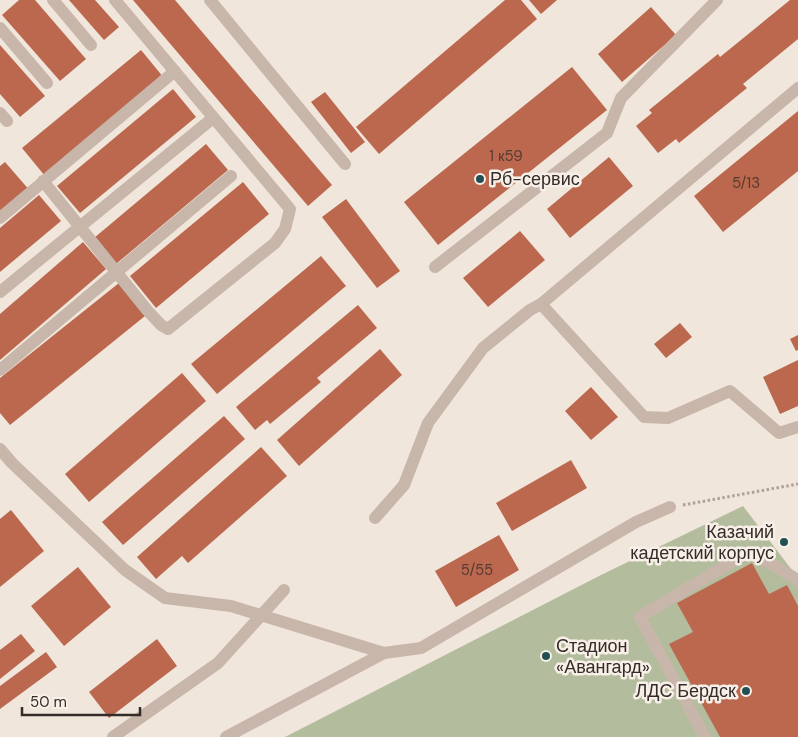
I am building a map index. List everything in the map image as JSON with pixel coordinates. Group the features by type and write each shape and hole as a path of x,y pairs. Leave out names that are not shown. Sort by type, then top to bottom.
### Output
{"street":[{"path":"53,0 91,45"},
{"path":"43,181 161,325 168,329 275,243 285,229 290,209 115,0"},
{"path":"210,0 345,164"},
{"path":"435,267 607,133 621,98 717,0"},
{"path":"0,28 47,83"},
{"path":"0,218 175,71"},
{"path":"375,518 404,484 428,423 483,348 530,310 541,304 798,88"},
{"path":"0,292 213,118"},
{"path":"0,370 231,176"},
{"path":"541,304 644,417 668,418 730,391 779,434 798,427"},
{"path":"0,449 12,463 125,570 165,598 231,606 384,652"},
{"path":"226,737 384,652 421,648 636,522 670,508"},
{"path":"705,737 640,617 750,551 798,580"},
{"path":"112,737 218,663 284,590"}],"path":[{"path":"670,508 798,484"}],"green space":[{"path":"743,506 798,578 798,737 285,737 601,575"}],"building":[{"path":"19,0 35,0 86,59 60,81 2,15"},
{"path":"69,0 95,0 119,27 104,40"},
{"path":"133,0 175,0 332,185 308,206"},
{"path":"505,0 521,0 537,19 379,154 356,127"},
{"path":"529,0 557,0 541,14"},
{"path":"790,0 798,0 798,39 743,84 747,88 679,143 676,139 658,153 636,126 652,113 649,110 718,54 720,57"},
{"path":"651,7 676,35 622,82 598,54"},
{"path":"0,45 45,96 20,117 0,94"},
{"path":"141,50 164,78 45,176 22,148"},
{"path":"572,67 607,110 438,245 404,202"},
{"path":"173,89 196,117 80,213 57,186"},
{"path":"325,92 365,142 351,153 311,102"},
{"path":"798,111 798,171 723,232 694,196"},
{"path":"206,144 228,170 116,264 94,238"},
{"path":"609,157 633,186 570,238 547,209"},
{"path":"5,162 31,192 0,219 0,166"},
{"path":"243,182 269,214 156,308 130,276"},
{"path":"39,195 61,221 0,272 0,228"},
{"path":"346,199 400,271 377,288 322,217"},
{"path":"520,231 545,260 488,307 463,278"},
{"path":"83,242 106,269 0,360 0,314"},
{"path":"321,256 346,286 217,394 191,364"},
{"path":"119,283 145,316 10,425 0,413 0,378"},
{"path":"358,305 377,328 317,378 321,382 270,424 267,420 255,430 236,407"},
{"path":"680,323 692,337 666,358 654,344"},
{"path":"798,335 798,350 796,351 790,339"},
{"path":"380,349 402,375 299,466 277,440"},
{"path":"798,360 798,406 780,414 763,377"},
{"path":"182,373 206,401 89,502 65,474"},
{"path":"591,387 618,417 591,440 565,411"},
{"path":"224,416 245,439 123,545 102,522"},
{"path":"261,447 287,476 188,563 182,556 156,579 137,557"},
{"path":"571,460 587,488 512,531 496,503"},
{"path":"11,510 44,551 0,587 0,519"},
{"path":"499,535 519,570 456,607 435,571"},
{"name":"ЛДС Бердск","path":"752,563 769,594 787,585 798,606 798,737 720,737 669,644 693,632 677,603"},
{"path":"78,567 111,607 64,646 31,606"},
{"path":"21,634 35,651 0,679 0,650"},
{"path":"157,639 177,666 109,718 89,692"},
{"path":"46,652 57,667 0,709 0,686"}],"place":[{"name":"Рб-сервис","path":"480,179"},
{"name":"Казачий кадетский корпус","path":"784,542"},
{"name":"Стадион «Авангард»","path":"546,656"},
{"name":"ЛДС Бердск","path":"746,691"}]}
